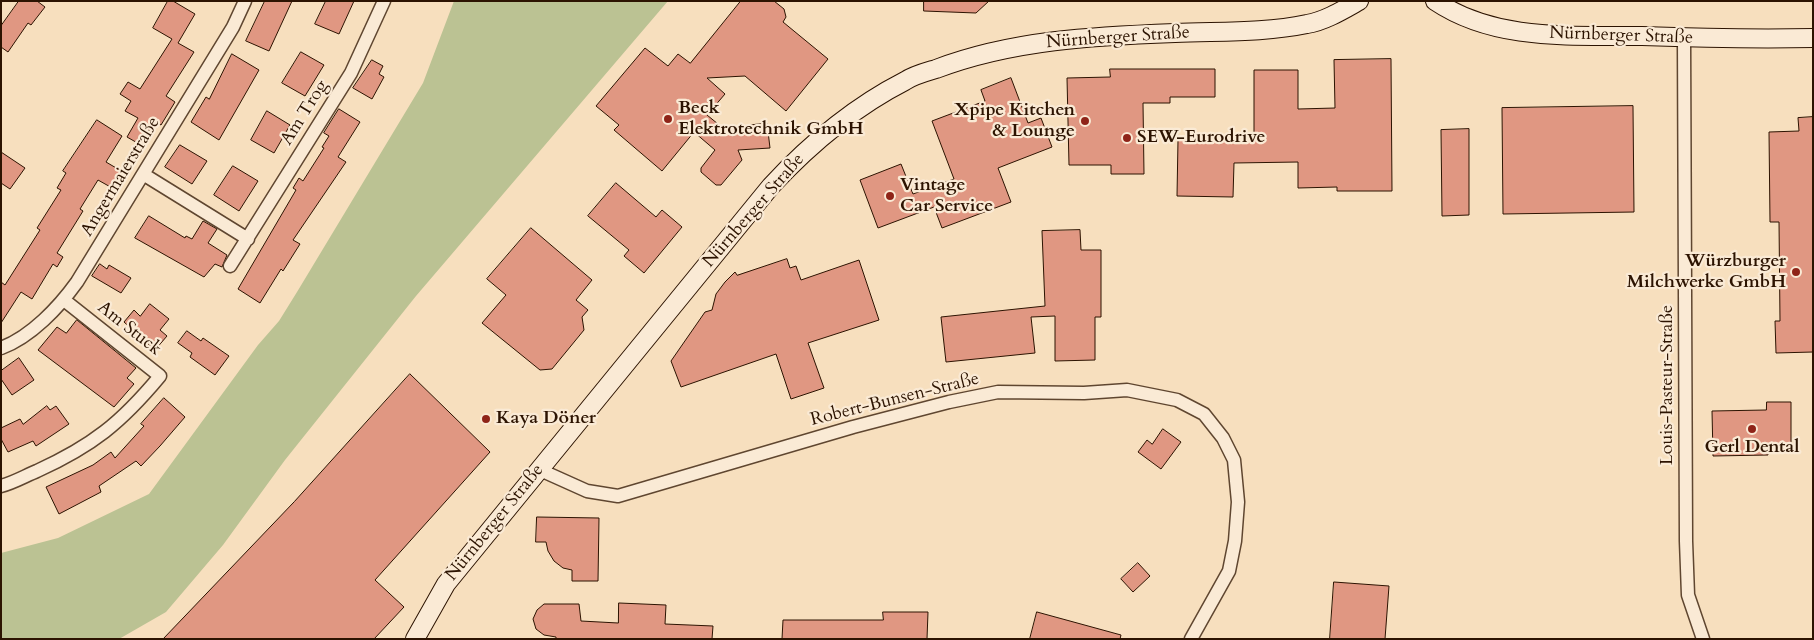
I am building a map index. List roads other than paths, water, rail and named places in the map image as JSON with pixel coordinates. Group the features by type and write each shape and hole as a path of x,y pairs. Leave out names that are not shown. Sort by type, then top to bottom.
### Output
{"street":[{"name":"Angermaierstraße","path":"1,348 38,324 64,300 233,27 245,1"},
{"name":"Am Trog","path":"230,266 351,73 384,1"},
{"name":"Nürnberger Straße","path":"415,639 446,584 538,469 795,160 831,129 906,80 956,61 988,53 1059,41 1245,31 1307,24 1320,21 1359,1"},
{"name":"Nürnberger Straße","path":"1435,1 1448,10 1488,26 1536,34 1684,38 1813,38"},
{"name":"Louis-Pasteur-Straße","path":"1684,38 1686,540 1688,595 1703,639"},
{"path":"143,174 248,239"},
{"name":"Am Stuck","path":"1,486 72,455 86,446 114,426 139,402 160,376 64,300"},
{"name":"Robert-Bunsen-Straße","path":"538,469 587,491 618,496 853,428 949,402 998,392 1084,393 1127,390 1177,400 1204,414 1223,438 1234,460 1238,502 1236,541 1229,571 1190,639"}],"place":[{"name":"Beck Elektrotechnik GmbH","path":"668,119"},
{"name":"Xpipe Kitchen & Lounge","path":"1085,121"},
{"name":"SEW-Eurodrive","path":"1127,138"},
{"name":"Vintage Car Service","path":"890,196"},
{"name":"Würzburger Milchwerke GmbH","path":"1796,272"},
{"name":"Kaya Döner","path":"486,419"},
{"name":"Gerl Dental","path":"1752,429"}]}
